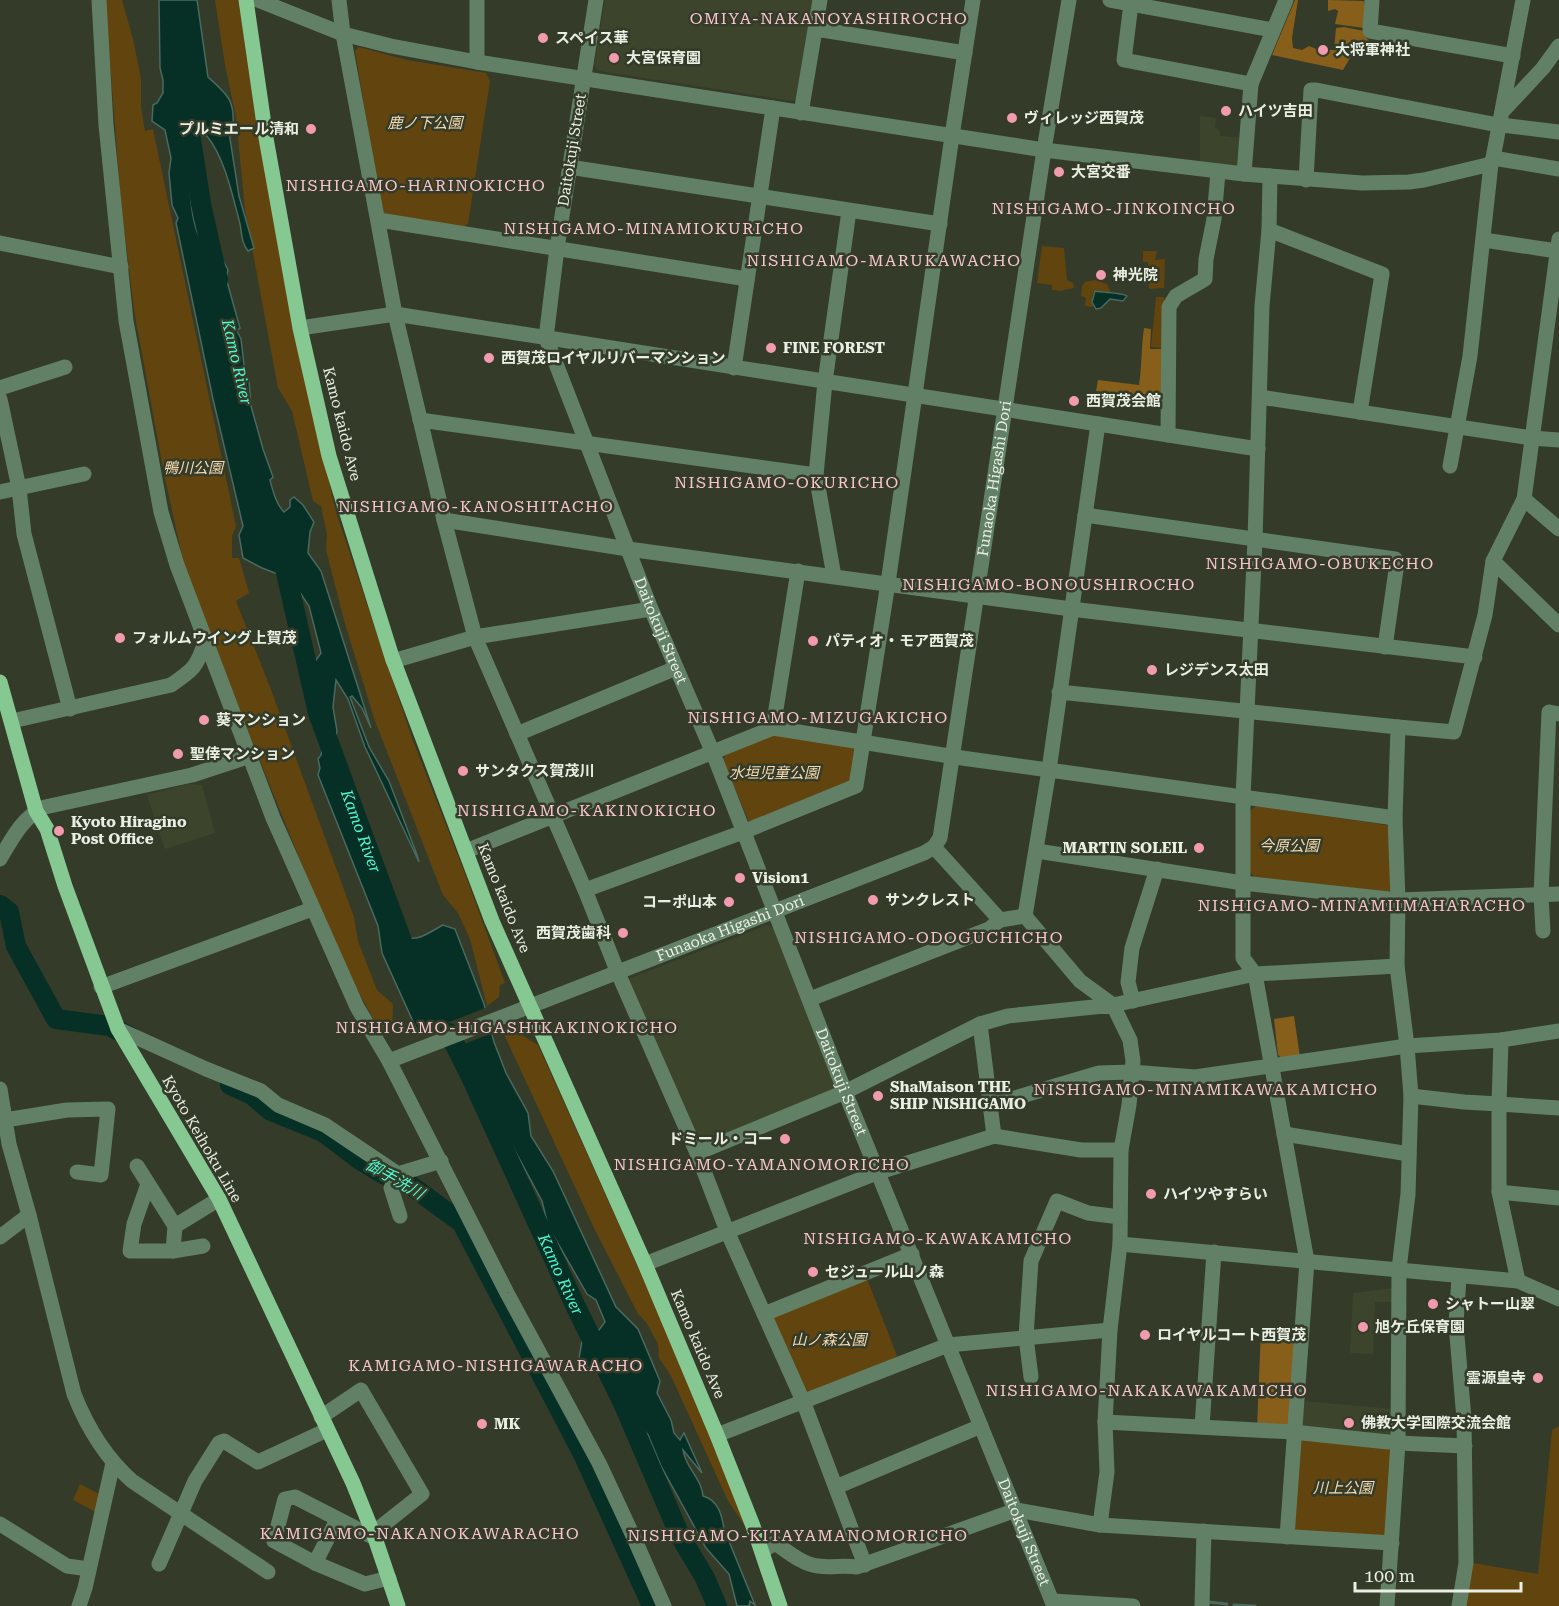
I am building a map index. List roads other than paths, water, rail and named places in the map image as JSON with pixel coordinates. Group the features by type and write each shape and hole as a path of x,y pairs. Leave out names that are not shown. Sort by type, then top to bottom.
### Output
{"main road":[{"name":"Kamo kaido Ave","path":"246,0 266,138 300,328 329,456 393,661 492,921 645,1264 753,1526 768,1547 780,1606"},
{"name":"Kyoto Keihoku Line","path":"0,683 36,811 47,829 101,987 118,1029 219,1199 374,1535 398,1606"}],"street":[{"path":"99,0 106,125 126,321 161,512 177,565 273,818 357,1007 389,1061 507,1293 599,1463 664,1606"},
{"path":"258,0 344,34 391,46 477,62 1044,150 1218,172 1362,183 1424,180 1492,161 1559,169"},
{"path":"339,0 394,314 475,637 697,1153 727,1231 803,1401 865,1565"},
{"path":"477,0 477,62"},
{"name":"Daitokuji Street","path":"596,0 557,248 546,338 651,609 713,753 845,1092 1053,1604"},
{"path":"801,112 820,0"},
{"path":"585,890 743,832 856,786 973,0"},
{"name":"Funaoka Higashi Dori","path":"389,1061 934,847 940,838 1044,150 1069,0"},
{"path":"1110,0 1273,30"},
{"path":"1244,174 1251,84 1286,0"},
{"path":"1372,0 1370,31 1513,56"},
{"path":"1450,466 1470,356 1492,161 1523,0"},
{"path":"1131,4 1125,60 1251,84"},
{"path":"816,29 965,53"},
{"path":"1500,119 1559,46"},
{"path":"1305,180 1311,90 1500,119 1559,132"},
{"path":"734,368 773,108"},
{"path":"569,168 939,224"},
{"path":"1168,435 1169,307 1176,296 1205,279 1206,259 1215,219 1218,172"},
{"path":"1270,176 1269,230 1262,306 1255,540 1243,797 1243,958 1256,974 1307,1261 1287,1536"},
{"path":"834,576 816,475 825,382 849,211"},
{"path":"379,220 747,279"},
{"path":"1269,230 1382,274 1360,411"},
{"path":"1059,692 1454,732 1485,615 1493,561 1524,499 1532,438 1552,348 1558,245 1484,240"},
{"path":"0,243 121,267"},
{"path":"300,328 394,314 1258,449"},
{"path":"0,388 65,367"},
{"path":"1260,397 1532,438 1559,440"},
{"path":"0,399 19,488 24,534 51,645 70,710"},
{"path":"420,420 816,475"},
{"path":"1025,916 1037,851 1098,424"},
{"path":"0,492 84,474"},
{"path":"1524,499 1559,529"},
{"path":"1085,515 1395,558 1396,570 1385,647"},
{"path":"444,520 628,549 1071,609 1475,657"},
{"path":"1493,561 1559,625"},
{"path":"773,729 798,572"},
{"path":"393,661 475,637 651,609"},
{"path":"12,721 70,710 171,684 191,671 199,661 205,642"},
{"path":"517,734 676,668"},
{"path":"1543,931 1541,895 1549,712 1559,714"},
{"path":"1387,1606 1398,1443 1400,1269 1408,1194 1411,1096 1397,966 1398,900 1395,818 1398,727"},
{"path":"466,851 773,729 1395,818"},
{"path":"0,859 14,837 36,811 70,801 192,775 249,756"},
{"path":"934,847 1000,920"},
{"path":"1037,851 1243,883 1398,900 1559,894"},
{"path":"1133,1001 1128,982 1132,948 1156,869"},
{"path":"101,987 312,909"},
{"path":"810,999 989,929 1000,920 1025,916"},
{"path":"1025,916 1080,981 1113,1005 1130,1040 1133,1061 1129,1105 1121,1150 1120,1244 1110,1330 1105,1422 1107,1472 1100,1525"},
{"path":"697,1153 845,1092 980,1024 1008,1016 1113,1005 1256,974 1397,966"},
{"path":"980,1024 994,1136"},
{"path":"118,1029 261,1091 278,1105 325,1125 394,1181 400,1216"},
{"path":"991,1105 1099,1073 1131,1072 1195,1077 1407,1046 1501,1040 1559,1031"},
{"path":"1501,1040 1499,1192 1518,1281"},
{"path":"0,1089 5,1120 4,1146 29,1215 74,1394 81,1412 113,1463 132,1481 268,1572"},
{"path":"1411,1096 1559,1108"},
{"path":"5,1120 67,1110 108,1109 101,1175 77,1172"},
{"path":"1284,1134 1409,1154"},
{"path":"645,1264 879,1172 994,1136 1081,1150 1121,1150"},
{"path":"394,1181 441,1161"},
{"path":"137,1166 175,1226 173,1251"},
{"path":"148,1184 134,1224 130,1251 173,1251 203,1246"},
{"path":"1499,1192 1559,1198"},
{"path":"175,1226 219,1199"},
{"path":"1031,1377 1026,1337 1031,1261 1057,1201 1088,1213 1120,1217"},
{"path":"0,1237 29,1215"},
{"path":"1120,1244 1518,1281 1558,1295"},
{"path":"1202,1427 1214,1252"},
{"path":"764,1314 912,1254"},
{"path":"1459,1277 1456,1324 1465,1446 1466,1563 1459,1606"},
{"path":"717,1435 948,1345 1110,1330"},
{"path":"159,1564 179,1513 195,1481 219,1443 224,1441 258,1462 324,1423 361,1390 422,1494 374,1535 337,1520 295,1497 285,1499 274,1541 315,1563 365,1584 389,1578"},
{"path":"1105,1422 1293,1432 1398,1443 1465,1446"},
{"path":"836,1488 981,1426"},
{"path":"79,1606 113,1463"},
{"path":"768,1547 820,1566 857,1567 1016,1509 1100,1525 1392,1543"},
{"path":"315,1563 337,1520"},
{"path":"0,1524 67,1566 89,1569"},
{"path":"1202,1606 1204,1531"},
{"path":"1053,1604 1133,1606"}],"water":[{"path":"159,0 197,0 208,77 225,94 231,104 233,128 229,132 239,196 254,248 248,251 244,244 227,177 218,154 206,135 198,136 191,159 190,194 194,220 202,243 209,252 221,257 228,270 226,278 240,328 237,331 241,339 245,374 249,381 251,406 273,477 270,480 274,493 284,512 290,507 290,500 294,497 303,505 314,522 310,532 308,553 321,571 371,728 362,708 352,696 350,697 369,747 389,781 419,862 365,747 348,699 336,680 333,707 337,731 332,758 334,775 375,893 397,935 416,938 443,925 455,929 484,1004 494,1042 506,1073 528,1113 531,1136 553,1171 616,1307 638,1329 660,1381 657,1393 671,1420 674,1433 680,1440 684,1433 702,1473 683,1450 684,1456 700,1484 703,1496 712,1501 718,1509 755,1605 750,1601 749,1606 737,1606 729,1574 706,1548 661,1466 648,1435 639,1424 635,1408 601,1375 587,1367 579,1358 582,1341 599,1330 605,1322 596,1300 587,1294 548,1226 542,1201 471,1069 452,1045 420,1037 382,953 378,926 318,775 320,768 318,759 325,740 320,726 318,698 309,678 314,663 321,653 309,606 291,579 243,558 239,535 243,526 213,399 176,223 178,218 172,205 169,173 171,158 165,130 152,121 153,105 163,93 160,68"},
{"path":"1095,291 1127,296 1123,301 1110,299 1101,308 1096,309 1092,302"}],"waterway":[{"name":"Kamo River","path":"189,126 201,204 218,280"},
{"name":"Kamo River","path":"281,551 318,713 409,960"},
{"name":"御手洗川","path":"0,905 9,912 16,946 56,1019 109,1026 131,1037"},
{"name":"Kamo River","path":"449,1033 623,1403 680,1536 705,1578 717,1606"},
{"name":"御手洗川","path":"230,1085 252,1095 271,1111 323,1132 383,1174 406,1182 462,1223 583,1454 652,1606"},
{"path":"1208,1602 1227,1604"},
{"path":"1234,1605 1255,1606"}],"place":[{"name":"スペイス華","path":"543,38"},
{"name":"大将軍神社","path":"1323,50"},
{"name":"大宮保育園","path":"614,58"},
{"name":"ハイツ吉田","path":"1226,111"},
{"name":"ヴィレッジ西賀茂","path":"1012,118"},
{"name":"プルミエール清和","path":"311,129"},
{"name":"大宮交番","path":"1059,172"},
{"name":"神光院","path":"1101,275"},
{"name":"FINE FOREST","path":"771,348"},
{"name":"西賀茂ロイヤルリバーマンション","path":"489,358"},
{"name":"西賀茂会館","path":"1074,401"},
{"name":"フォルムウイング上賀茂","path":"120,638"},
{"name":"パティオ・モア西賀茂","path":"813,641"},
{"name":"レジデンス太田","path":"1152,670"},
{"name":"葵マンション","path":"204,720"},
{"name":"聖倖マンション","path":"178,754"},
{"name":"サンタクス賀茂川","path":"463,771"},
{"name":"Kyoto Hiragino Post Office","path":"59,831"},
{"name":"MARTIN SOLEIL","path":"1199,848"},
{"name":"Vision1","path":"740,878"},
{"name":"サンクレスト","path":"873,900"},
{"name":"コーポ山本","path":"729,902"},
{"name":"西賀茂歯科","path":"623,933"},
{"name":"ShaMaison THE SHIP NISHIGAMO","path":"878,1096"},
{"name":"ドミール・コー","path":"785,1139"},
{"name":"ハイツやすらい","path":"1151,1194"},
{"name":"セジュール山ノ森","path":"813,1272"},
{"name":"シャトー山翠","path":"1433,1304"},
{"name":"旭ケ丘保育園","path":"1363,1327"},
{"name":"ロイヤルコート西賀茂","path":"1145,1335"},
{"name":"霊源皇寺","path":"1538,1378"},
{"name":"佛教大学国際交流会館","path":"1349,1423"},
{"name":"MK","path":"482,1424"}],"district":[{"name":"OMIYA-NAKANOYASHIROCHO","path":"829,18"},
{"name":"NISHIGAMO-HARINOKICHO","path":"416,185"},
{"name":"NISHIGAMO-JINKOINCHO","path":"1114,208"},
{"name":"NISHIGAMO-MINAMIOKURICHO","path":"654,228"},
{"name":"NISHIGAMO-MARUKAWACHO","path":"884,260"},
{"name":"NISHIGAMO-OKURICHO","path":"787,482"},
{"name":"NISHIGAMO-KANOSHITACHO","path":"476,506"},
{"name":"NISHIGAMO-OBUKECHO","path":"1320,563"},
{"name":"NISHIGAMO-BONOUSHIROCHO","path":"1049,584"},
{"name":"NISHIGAMO-MIZUGAKICHO","path":"818,717"},
{"name":"NISHIGAMO-KAKINOKICHO","path":"587,810"},
{"name":"NISHIGAMO-MINAMIIMAHARACHO","path":"1362,905"},
{"name":"NISHIGAMO-ODOGUCHICHO","path":"929,937"},
{"name":"NISHIGAMO-HIGASHIKAKINOKICHO","path":"507,1027"},
{"name":"NISHIGAMO-MINAMIKAWAKAMICHO","path":"1206,1089"},
{"name":"NISHIGAMO-YAMANOMORICHO","path":"762,1164"},
{"name":"NISHIGAMO-KAWAKAMICHO","path":"938,1238"},
{"name":"KAMIGAMO-NISHIGAWARACHO","path":"496,1365"},
{"name":"NISHIGAMO-NAKAKAWAKAMICHO","path":"1147,1390"},
{"name":"KAMIGAMO-NAKANOKAWARACHO","path":"420,1533"},
{"name":"NISHIGAMO-KITAYAMANOMORICHO","path":"798,1535"}],"park label":[{"name":"鹿ノ下公園","path":"425,123"},
{"name":"鴨川公園","path":"193,468"},
{"name":"水垣児童公園","path":"774,773"},
{"name":"今原公園","path":"1289,846"},
{"name":"山ノ森公園","path":"829,1340"},
{"name":"川上公園","path":"1343,1488"}]}
